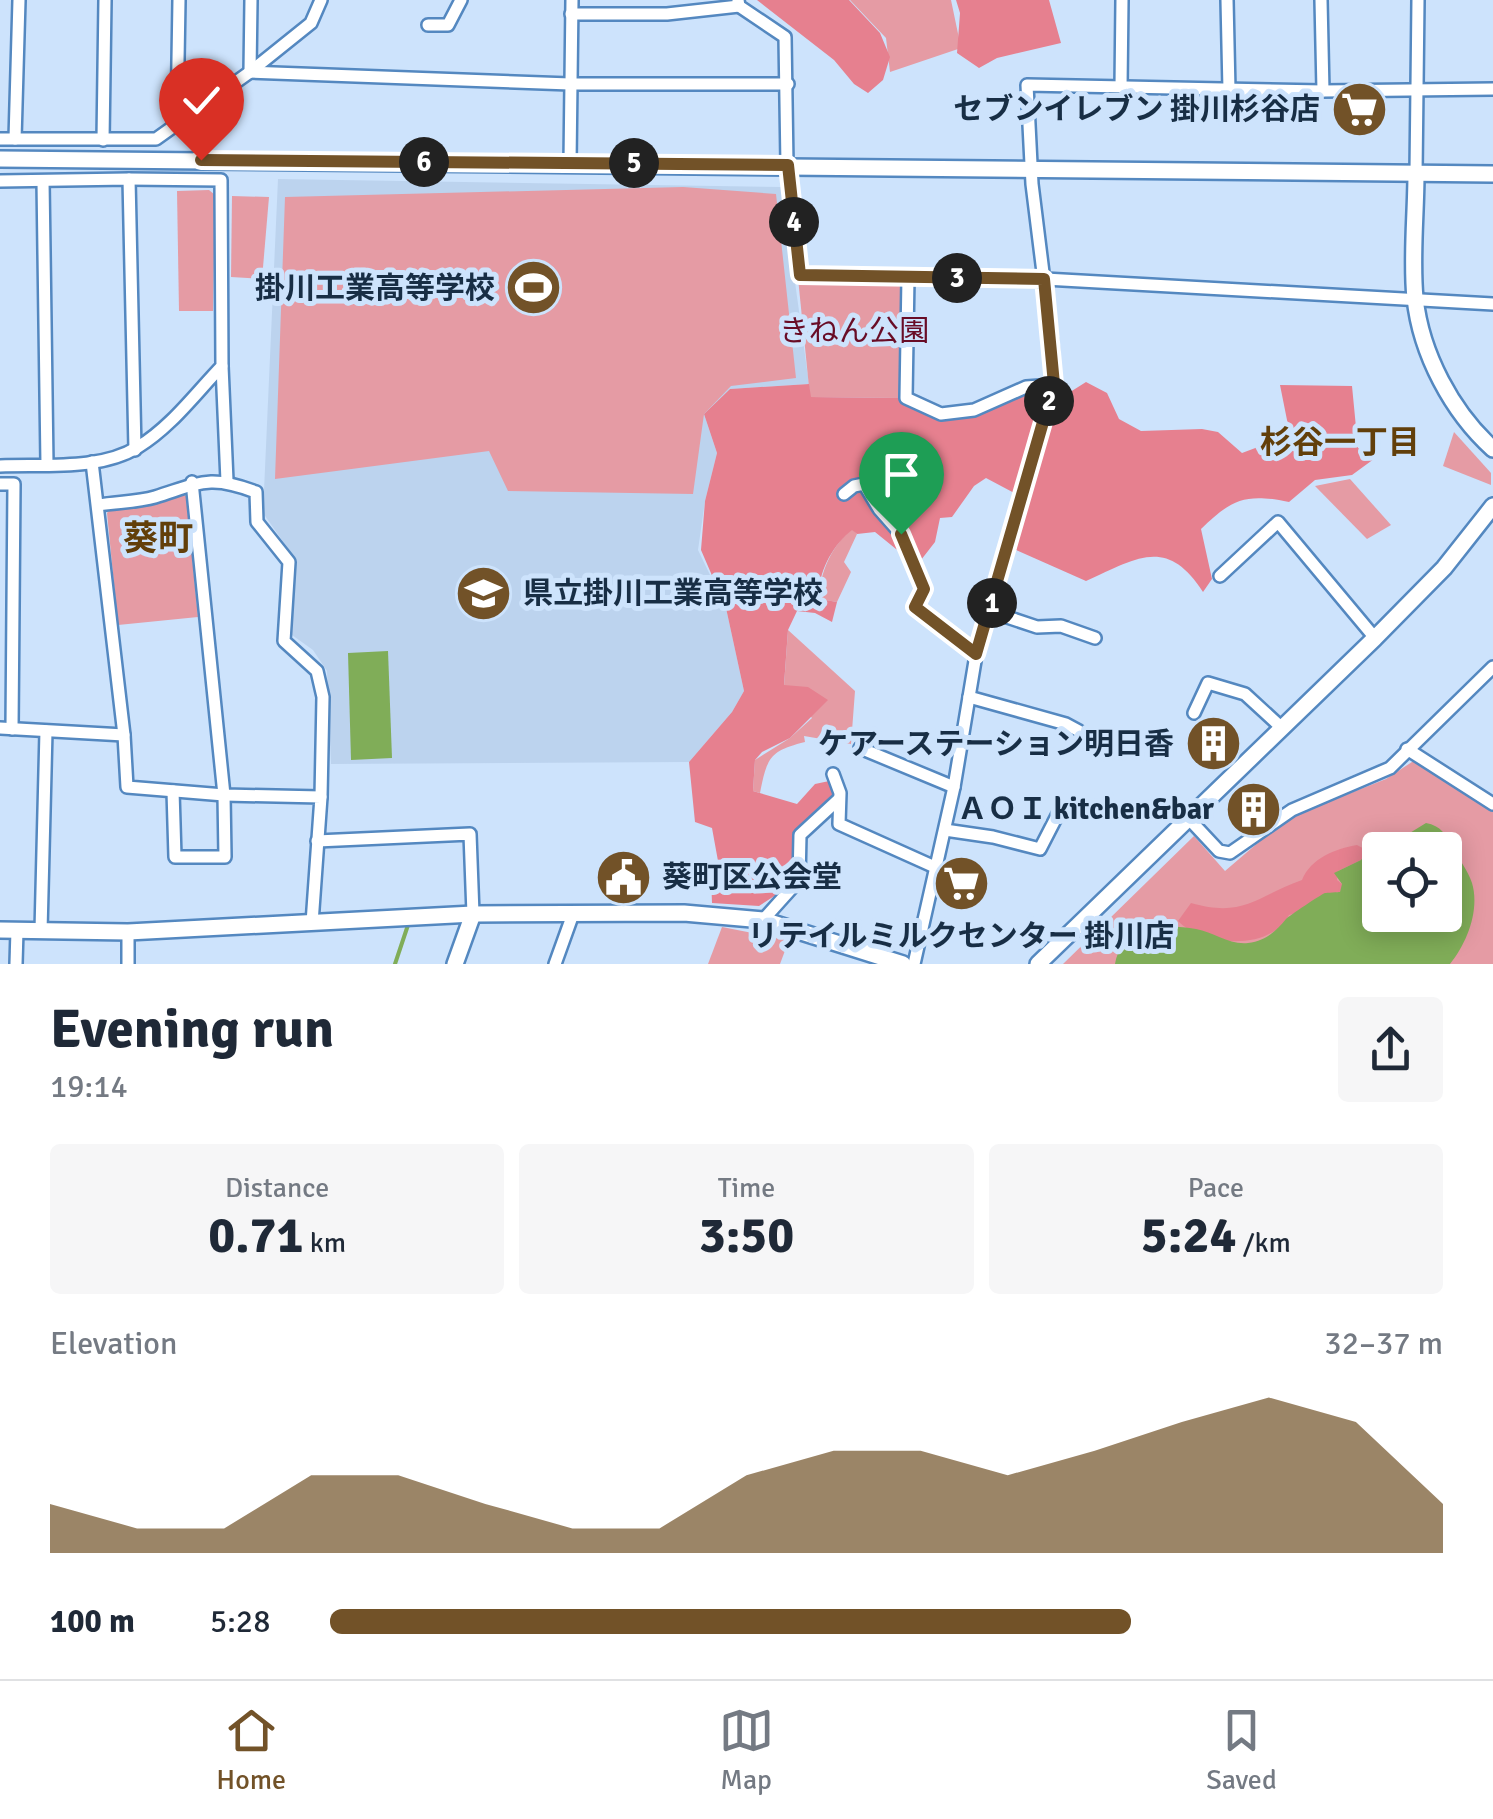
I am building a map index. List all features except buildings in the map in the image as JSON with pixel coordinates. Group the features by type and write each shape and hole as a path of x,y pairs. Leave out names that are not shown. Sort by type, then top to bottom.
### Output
{"street":[{"path":"16,139 19,0"},
{"path":"102,140 105,0"},
{"path":"177,121 179,0"},
{"path":"250,72 252,0"},
{"path":"0,139 156,139 250,72 310,23 320,0"},
{"path":"428,26 448,25 461,0"},
{"path":"1121,87 1122,0"},
{"path":"1227,0 1228,90"},
{"path":"1321,0 1322,91"},
{"path":"1418,0 1415,299 1425,340 1444,388 1478,436 1493,449"},
{"path":"570,163 572,7 668,14 739,3 786,37 788,165 800,275 1044,279 1493,304"},
{"path":"250,72 570,84 788,84"},
{"path":"914,964 954,787 976,654 1054,384 1027,85 1322,91 1493,89"},
{"path":"0,158 1493,174"},
{"path":"129,178 135,450"},
{"path":"0,181 221,180 227,480"},
{"path":"44,181 47,464"},
{"path":"908,277 906,398 941,414 974,410 1026,388 1054,384"},
{"path":"0,466 92,462 135,450 161,431 222,366"},
{"path":"92,462 127,787 224,796 321,798"},
{"path":"99,505 152,498 192,482 227,480 256,492 258,522 289,562 284,641 318,671 323,697 312,922"},
{"path":"172,791 176,856 225,857 224,796 192,482"},
{"path":"0,484 14,484 6,729 124,735"},
{"path":"844,494 864,484 901,534 924,589 915,607 976,654"},
{"path":"1038,964 1375,638 1444,568 1493,506"},
{"path":"1220,576 1278,522 1375,638"},
{"path":"989,611 1037,627 1061,626 1095,638"},
{"path":"1190,820 1219,851 1230,852 1292,810 1390,768 1493,666"},
{"path":"1194,713 1208,683 1244,694 1282,728"},
{"path":"969,698 1079,731"},
{"path":"41,930 46,731"},
{"path":"860,748 954,787"},
{"path":"1407,749 1493,804"},
{"path":"834,774 839,824 937,868"},
{"path":"764,920 799,880 800,835 839,799"},
{"path":"944,830 993,836 1040,849 1058,814"},
{"path":"318,842 470,834 473,914 455,964"},
{"path":"0,930 128,932 473,914 684,913 764,920 892,963"},
{"path":"555,964 573,914"},
{"path":"16,964 17,930"},
{"path":"128,932 128,964"}],"shaded area":[{"path":"757,0 849,0 880,33 890,57 883,80 868,93 854,84 834,60"},
{"path":"956,0 1049,0 1061,43 997,58 979,68 957,53 960,13"},
{"path":"278,179 782,187 809,384 730,389 704,414 717,453 698,550 726,608 744,691 732,712 689,762 331,764 327,671 313,650 292,635 296,560 263,513"},
{"path":"1086,382 1107,393 1119,419 1141,431 1218,432 1242,453 1290,435 1280,385 1352,386 1358,448 1378,456 1352,475 1315,480 1289,502 1250,499 1222,511 1201,529 1212,579 1203,592 1177,563 1164,558 1136,560 1086,581 1014,549 1037,445 1022,497 986,478 974,486 952,517 940,518 935,542 921,560 896,549 875,532 857,534 852,530 832,552 823,570 820,599 837,602 832,622 815,613 797,611 788,630 784,685 808,687 828,700 790,738 762,752 755,760 753,791 797,804 815,784 834,780 838,796 797,836 799,880 759,906 712,903 711,877 718,861 712,828 695,822 689,762 732,712 744,691 726,608 701,550 705,501 717,453 704,414 730,389 809,384 811,397 906,398 921,405 961,411 1040,386 1052,391 1048,406"},
{"path":"388,651 392,758 351,760 348,653"},
{"path":"1426,823 1442,832 1411,832"},
{"path":"1357,845 1362,848 1361,860 1338,871 1337,880 1343,885 1340,892 1289,915 1267,935 1252,940 1219,940 1203,936 1178,921 1191,903 1224,908 1249,904 1302,880 1311,866 1340,849"},
{"path":"1361,860 1362,932 1462,932 1462,864 1472,883 1474,904 1462,946 1450,964 1115,964 1126,941 1158,927 1196,929 1241,943 1260,940 1325,893 1340,892 1342,884 1334,873"}],"green space":[{"path":"850,0 951,0 961,48 890,72 886,38"},
{"name":"掛川工業高等学校","path":"683,187 776,194 796,378 731,386 704,414 693,494 508,491 489,451 275,479 285,197"},
{"path":"209,190 215,195 213,311 179,311 177,191"},
{"path":"232,196 269,197 262,279 231,277"},
{"name":"きねん公園","path":"908,277 902,398 810,397 798,278"},
{"path":"1454,432 1491,473 1491,485 1443,466"},
{"path":"1350,479 1391,525 1367,539 1315,486"},
{"path":"179,492 186,496 198,617 118,625 107,513 111,508"},
{"path":"852,529 857,534 844,562 851,572 837,602 819,599 828,561"},
{"path":"788,630 855,691 851,744 804,736 805,742 772,758 760,793 753,791 755,760 790,738 812,718 784,686"},
{"path":"1415,760 1493,812 1493,964 1063,964 1194,836 1225,871 1287,818 1386,779"},
{"path":"722,927 789,940 780,964 708,964"}],"waterway":[{"path":"395,964 408,925"}],"place":[{"name":"セブンイレブン 掛川杉谷店","path":"1359,109"},
{"name":"掛川工業高等学校","path":"534,288"},
{"name":"県立掛川工業高等学校","path":"484,593"},
{"name":"ケアーステーション明日香","path":"1213,744"},
{"name":"ＡＯＩ kitchen&bar","path":"1253,809"},
{"name":"葵町区公会堂","path":"623,877"},
{"name":"リテイルミルクセンター 掛川店","path":"961,884"}],"district":[{"name":"杉谷一丁目","path":"1340,442"},
{"name":"葵町","path":"158,538"}],"route":[{"path":"201,160 788,165 800,275 1044,279 1054,384 976,654 915,607 924,589 901,534"}]}
